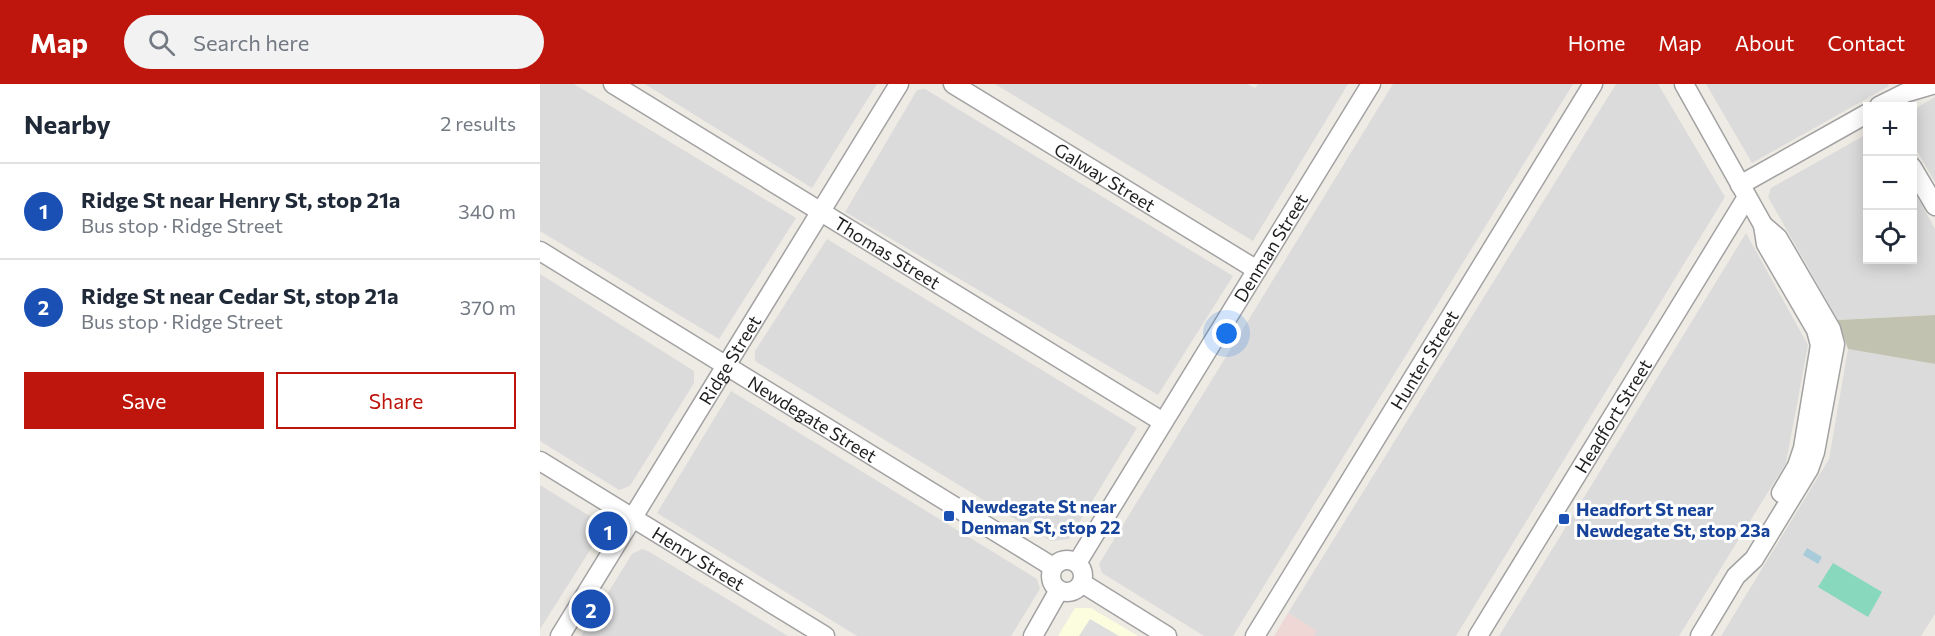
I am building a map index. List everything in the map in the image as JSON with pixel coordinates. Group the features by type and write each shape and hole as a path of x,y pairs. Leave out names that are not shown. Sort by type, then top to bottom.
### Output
{"street":[{"name":"Thomas Street","path":"613,84 1163,422"},
{"name":"Ridge Street","path":"560,636 899,84"},
{"name":"Galway Street","path":"953,84 1257,270"},
{"name":"Denman Street","path":"1077,563 1371,84"},
{"name":"Hunter Street","path":"1255,636 1593,84"},
{"path":"1684,84 1763,225 1778,238 1831,329 1835,344 1815,452 1809,470 1754,559 1736,576 1700,636"},
{"path":"1884,102 1903,88 1935,84"},
{"path":"1743,191 1863,116"},
{"path":"1917,175 1935,206"},
{"name":"Headfort Street","path":"1478,636 1743,191"},
{"name":"Newdegate Street","path":"540,251 1053,567"},
{"name":"Henry Street","path":"540,461 825,636"},
{"path":"1067,559 1077,563 1083,572 1082,583 1069,592 1059,590 1050,577 1053,567 1067,559"},
{"path":"1082,583 1167,636"},
{"path":"1033,636 1059,590"}],"shaded area":[{"path":"540,84 574,84 796,218 719,339 540,231"},
{"path":"645,84 877,84 812,188"},
{"path":"995,84 1247,84 1255,88 1258,84 1348,84 1253,241"},
{"path":"1393,84 1573,84 1233,636 1204,636 1102,573 1099,564"},
{"path":"1616,84 1658,84 1725,197 1456,636 1314,636 1316,631 1288,613"},
{"path":"1706,84 1888,84 1889,86 1752,163"},
{"path":"925,89 1233,276 1158,395 845,212 917,90"},
{"path":"1935,97 1935,182 1917,151 1917,108"},
{"path":"1863,136 1863,264 1917,264 1917,196 1935,229 1935,315 1838,320 1768,197 1771,188"},
{"path":"1746,233 1808,345 1786,463 1679,636 1499,636"},
{"path":"827,239 1137,428 1069,539 1051,541 755,361 755,351"},
{"path":"540,274 694,371 694,383 630,486 619,490 540,441"},
{"path":"1935,315 1935,364 1848,349 1838,320"},
{"path":"1848,349 1935,364 1935,614 1921,636 1721,636 1829,459"},
{"path":"731,391 1037,579 1040,589 1011,636 857,636 657,513"},
{"path":"540,485 596,520 601,527 599,536 540,629"},
{"path":"642,549 788,636 581,636 632,554"},
{"path":"1075,608 1091,608 1138,636 1058,636"},
{"path":"1288,613 1317,631 1314,636 1274,636"},
{"path":"1090,619 1119,636 1079,636"}],"green space":[{"path":"1833,563 1882,592 1868,617 1818,587"}],"water":[{"path":"1807,548 1822,557 1818,564 1803,555"}],"place":[{"name":"Newdegate St near Denman St, stop 22","path":"949,516"},
{"name":"Headfort St near Newdegate St, stop 23a","path":"1564,519"},
{"name":"Ridge St near Henry St, stop 21a","path":"608,531"},
{"name":"Ridge St near Cedar St, stop 21a","path":"591,609"}]}
